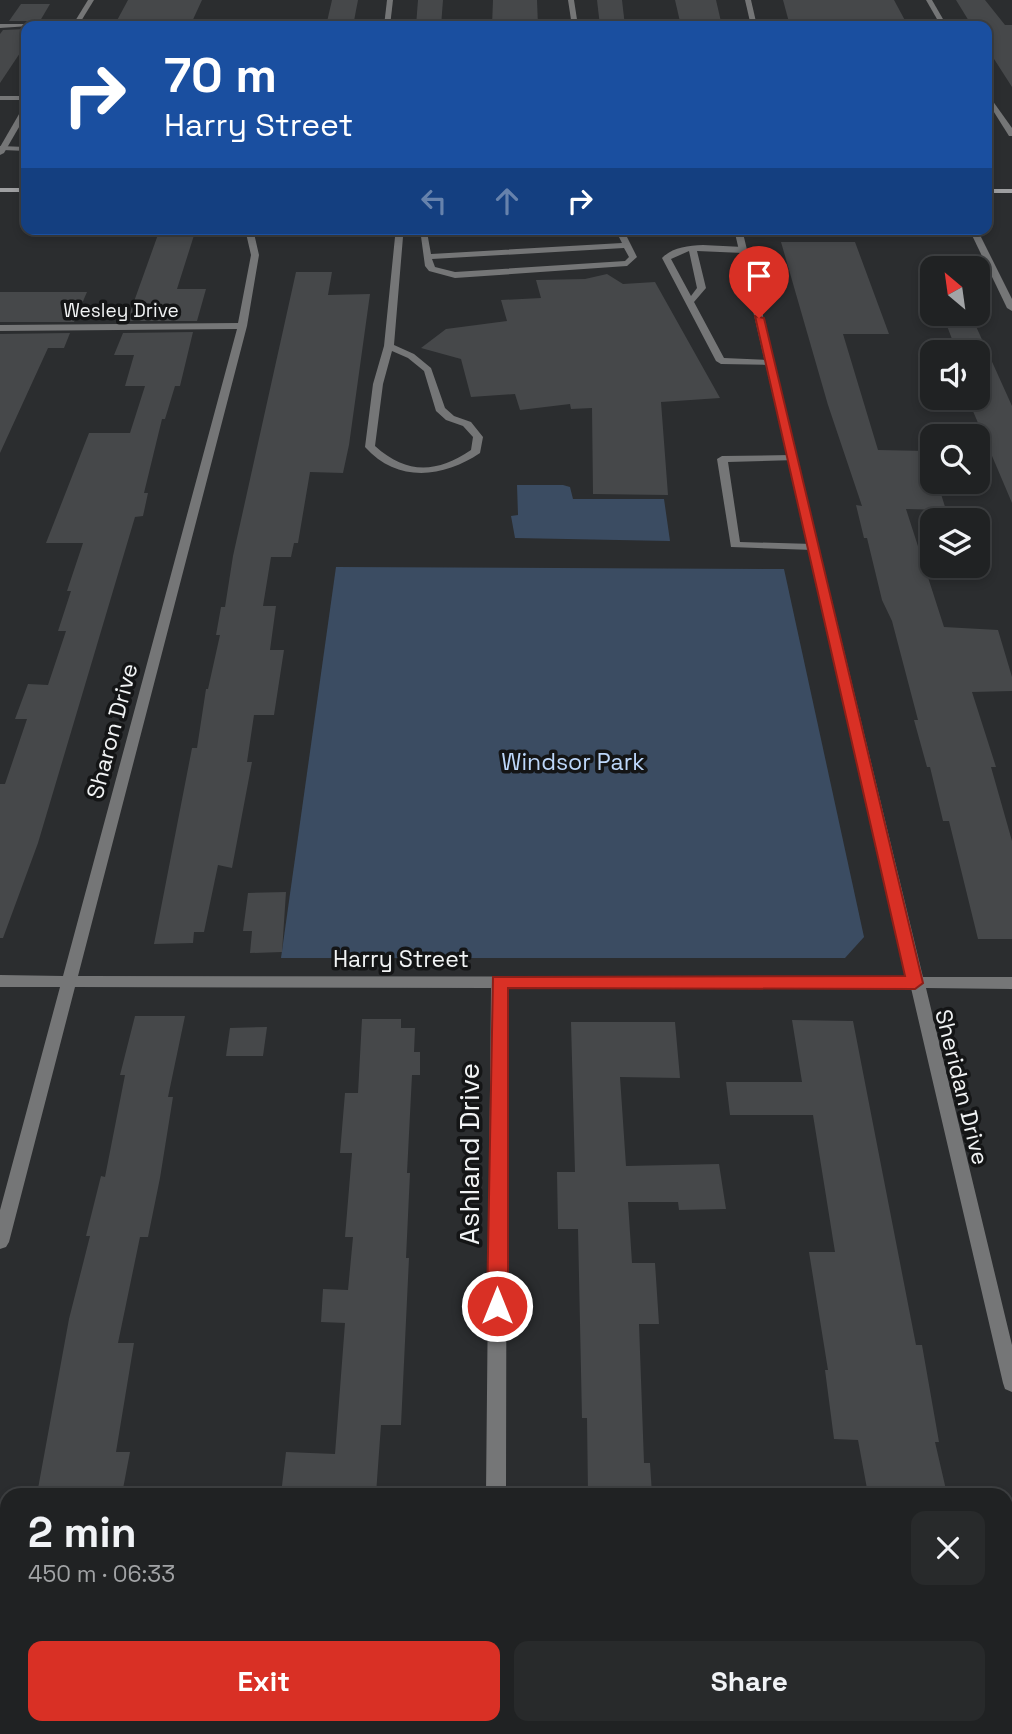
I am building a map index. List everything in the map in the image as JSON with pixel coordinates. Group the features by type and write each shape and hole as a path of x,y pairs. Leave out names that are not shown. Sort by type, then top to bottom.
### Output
{"main road":[{"path":"0,190 21,190"},
{"path":"992,191 1012,191"}],"street":[{"path":"78,21 91,0"},
{"path":"388,21 390,0"},
{"path":"571,0 574,21"},
{"path":"748,0 753,21"},
{"path":"929,0 941,21"},
{"path":"0,26 21,26"},
{"path":"0,98 21,98"},
{"path":"0,108 4,108 9,98"},
{"path":"992,102 1012,134"},
{"path":"1,150 21,116"},
{"path":"1,150 21,149"},
{"name":"Sharon Drive","path":"0,1242 242,326 255,255 251,235"},
{"path":"389,346 411,356 428,370 440,409 450,418 467,424 478,438 477,451 459,465 428,472 405,469 383,461 370,447 378,384 389,346 400,235"},
{"path":"424,235 432,269 444,274 627,263 634,257 622,235"},
{"name":"Sheridan Drive","path":"739,235 915,983 1012,1382"},
{"path":"976,235 1012,308"},
{"path":"427,257 627,246"},
{"path":"689,303 702,288 693,250"},
{"path":"743,250 693,250 671,253 666,258 721,361 769,363"},
{"name":"Wesley Drive","path":"0,328 242,326"},
{"path":"792,458 722,459 735,545 813,547"},
{"name":"Harry Street","path":"0,981 1012,983"},
{"name":"Ashland Drive","path":"496,1488 499,982"}],"green space":[{"path":"517,485 563,485 570,487 573,499 664,499 670,541 515,538 511,516 518,515"},
{"name":"Windsor Park","path":"336,567 784,569 864,937 845,958 281,958"}],"building":[{"path":"128,0 202,0 192,21 117,21"},
{"path":"332,0 358,0 354,21 327,21"},
{"path":"418,0 443,0 441,21 416,21"},
{"path":"493,0 537,0 538,21 492,21"},
{"path":"597,0 622,0 624,21 599,21"},
{"path":"675,0 716,0 721,21 680,21"},
{"path":"783,0 894,0 905,21 789,21"},
{"path":"956,0 985,0 1005,25 1012,25 1012,87 992,56 992,21 969,21"},
{"path":"21,4 50,4 40,21 9,21"},
{"path":"21,29 21,52 0,83 0,34 3,30"},
{"path":"158,235 194,235 177,289 206,289 197,321 127,321"},
{"path":"781,242 855,242 889,334 843,334 878,450 920,451 920,494 941,494 945,508 906,509 920,552 920,578 928,578 944,627 998,630 1012,677 1012,691 972,692 996,767 991,767 1012,841 1012,939 978,939 949,821 943,821 930,767 927,767 914,720 918,720 892,621 882,600 867,538 864,538 856,505 862,506 828,405"},
{"path":"296,272 332,272 328,295 370,294 349,445 343,473 310,472 298,543 294,543 291,557 271,557 263,606 276,606 270,650 284,650 274,715 254,715 247,762 252,762 232,868 218,865 204,932 194,932 193,943 154,944 192,748 197,748 206,689 220,635 216,635 221,607 225,607 233,556"},
{"path":"607,274 623,284 655,282 720,398 661,402 668,495 593,494 592,408 571,409 570,404 520,410 515,394 471,397 461,359 421,348 446,329 507,321 501,300 541,298 536,280 585,279"},
{"path":"0,292 87,292 74,322 0,322"},
{"path":"947,326 976,326 982,340 952,340"},
{"path":"193,332 180,386 175,386 165,419 162,419 144,493 148,493 143,516 135,517 38,843 3,938 0,938 0,784 5,784 27,719 15,719 28,684 48,685 66,631 58,631 71,591 67,591 83,543 46,543 89,433 130,433 145,386 125,386 134,355 114,355 123,333"},
{"path":"70,333 64,348 48,348 0,453 0,334"},
{"path":"990,357 1012,406 1012,503 990,451 990,424 978,424 973,410 990,410"},
{"path":"286,892 282,952 250,953 252,931 243,931 248,893"},
{"path":"135,1016 185,1016 168,1097 173,1097 148,1237 140,1237 118,1343 134,1343 116,1452 130,1452 123,1488 38,1488 69,1319 90,1236 86,1236 101,1176 105,1177 125,1075 120,1075"},
{"path":"362,1019 401,1019 401,1028 415,1028 414,1052 420,1052 420,1075 412,1075 407,1173 410,1173 406,1258 409,1258 401,1425 381,1425 376,1488 282,1488 286,1452 335,1454 345,1323 321,1322 323,1289 348,1290 353,1237 345,1237 352,1153 340,1153 345,1093 358,1093"},
{"path":"792,1020 853,1021 916,1345 922,1345 939,1442 935,1442 946,1488 867,1488 858,1440 834,1439 825,1370 828,1370 809,1252 835,1252 813,1115 730,1115 726,1082 802,1082"},
{"path":"571,1022 675,1022 680,1078 620,1077 626,1166 719,1164 726,1209 679,1210 678,1202 628,1202 632,1263 655,1263 659,1324 639,1324 644,1463 650,1463 652,1488 588,1488 587,1418 582,1418 578,1229 558,1229 557,1172 575,1172"},
{"path":"267,1027 263,1056 226,1056 230,1028"}],"route":[{"path":"497,1306 499,982 915,983 759,318"}]}
